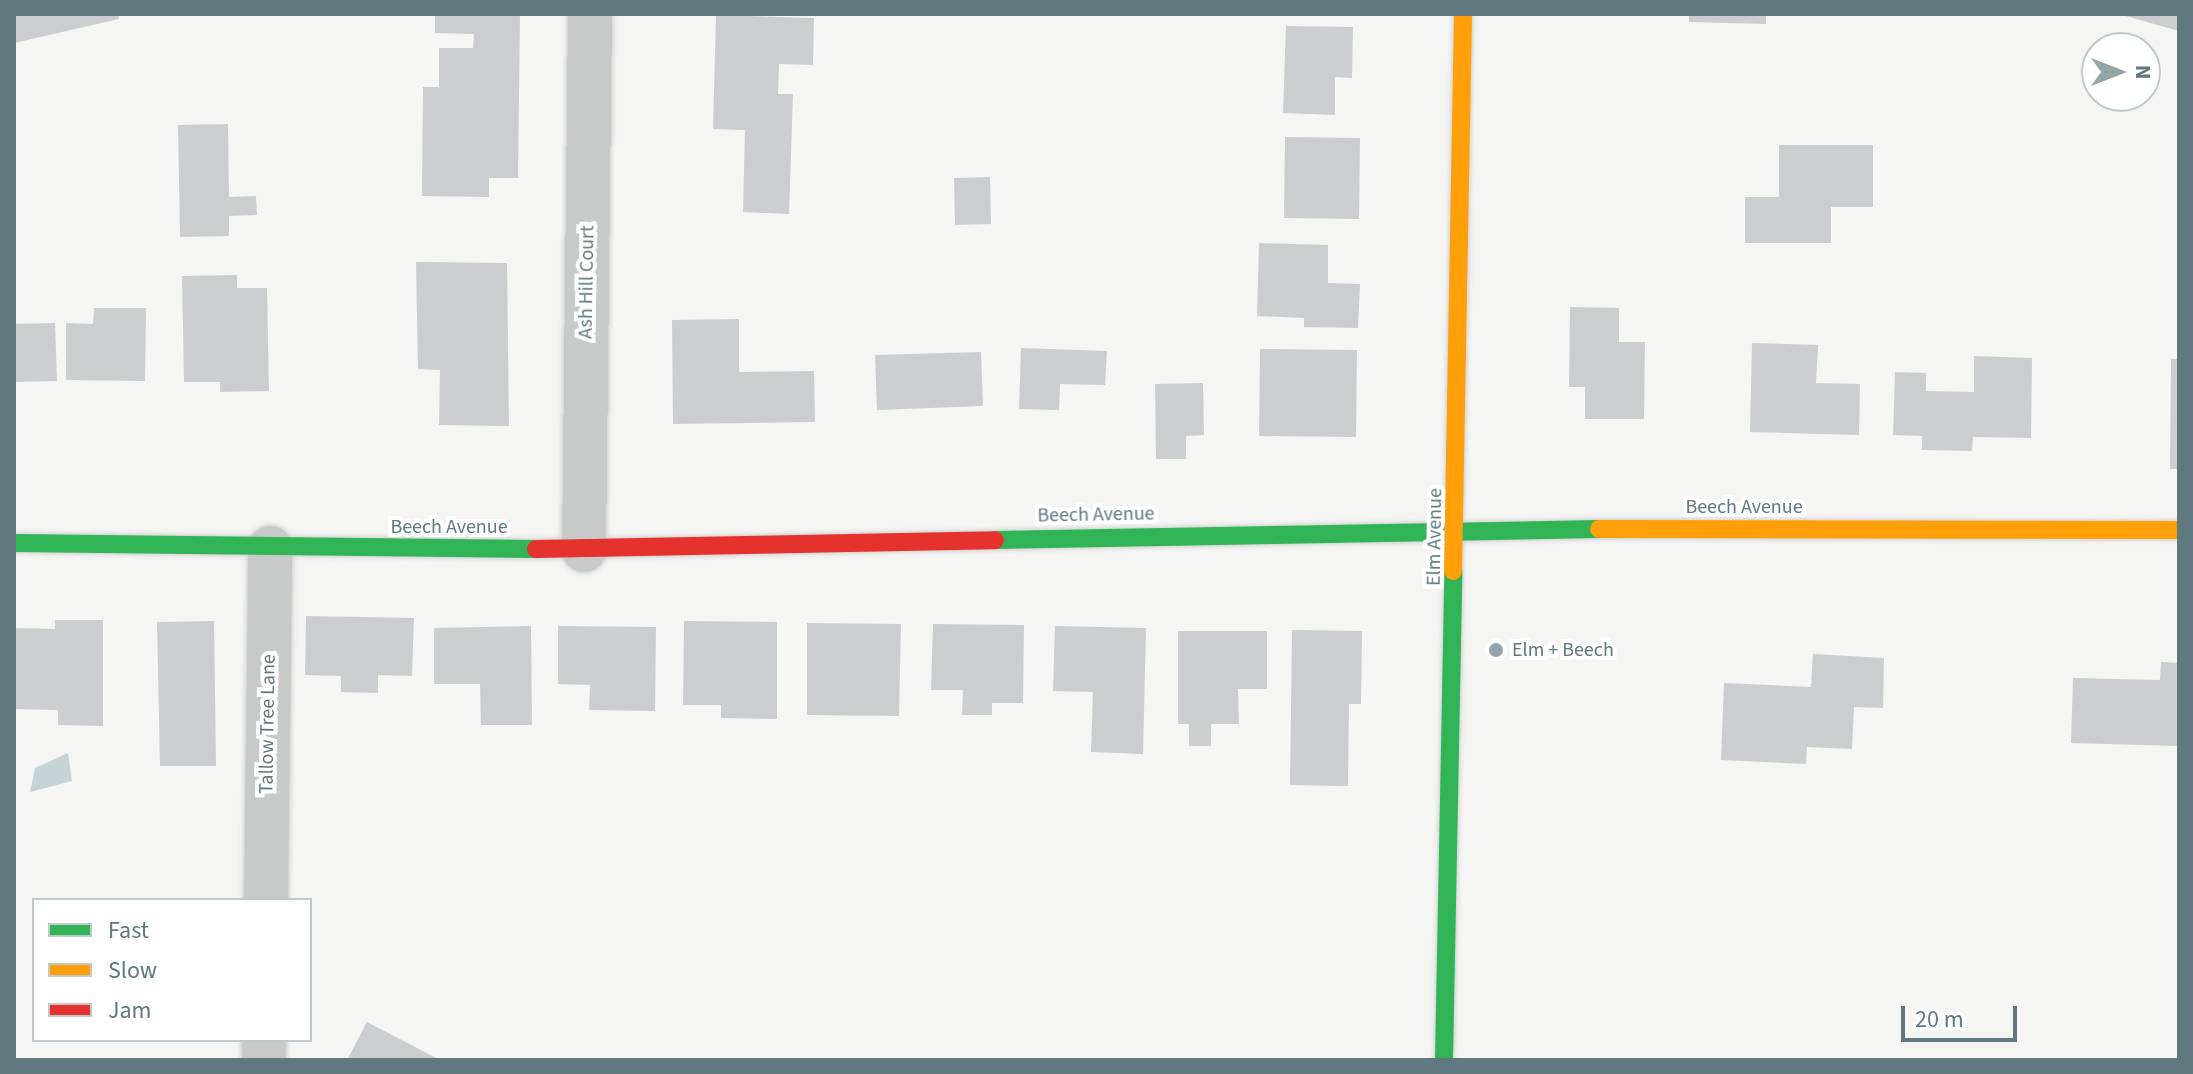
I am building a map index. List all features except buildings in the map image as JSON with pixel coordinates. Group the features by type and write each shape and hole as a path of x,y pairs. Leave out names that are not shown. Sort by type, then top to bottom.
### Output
{"street":[{"name":"Ash Hill Court","path":"584,550 590,14"},
{"name":"Elm Avenue","path":"1444,1060 1457,529 1463,14"},
{"name":"Beech Avenue","path":"14,543 584,550 1457,529 2179,530"},
{"name":"Tallow Tree Lane","path":"266,898 270,548"}],"shaded area":[{"path":"68,753 72,781 30,792 35,768"}],"traffic: fast":[{"path":"995,540 1599,529"},
{"path":"14,543 536,549"},
{"path":"1444,1060 1453,571"}],"traffic: slow":[{"path":"1453,571 1463,14"},
{"path":"1599,529 2179,530"}],"traffic: jam":[{"path":"536,549 995,540"}],"place":[{"name":"Elm + Beech","path":"1496,650"}]}
